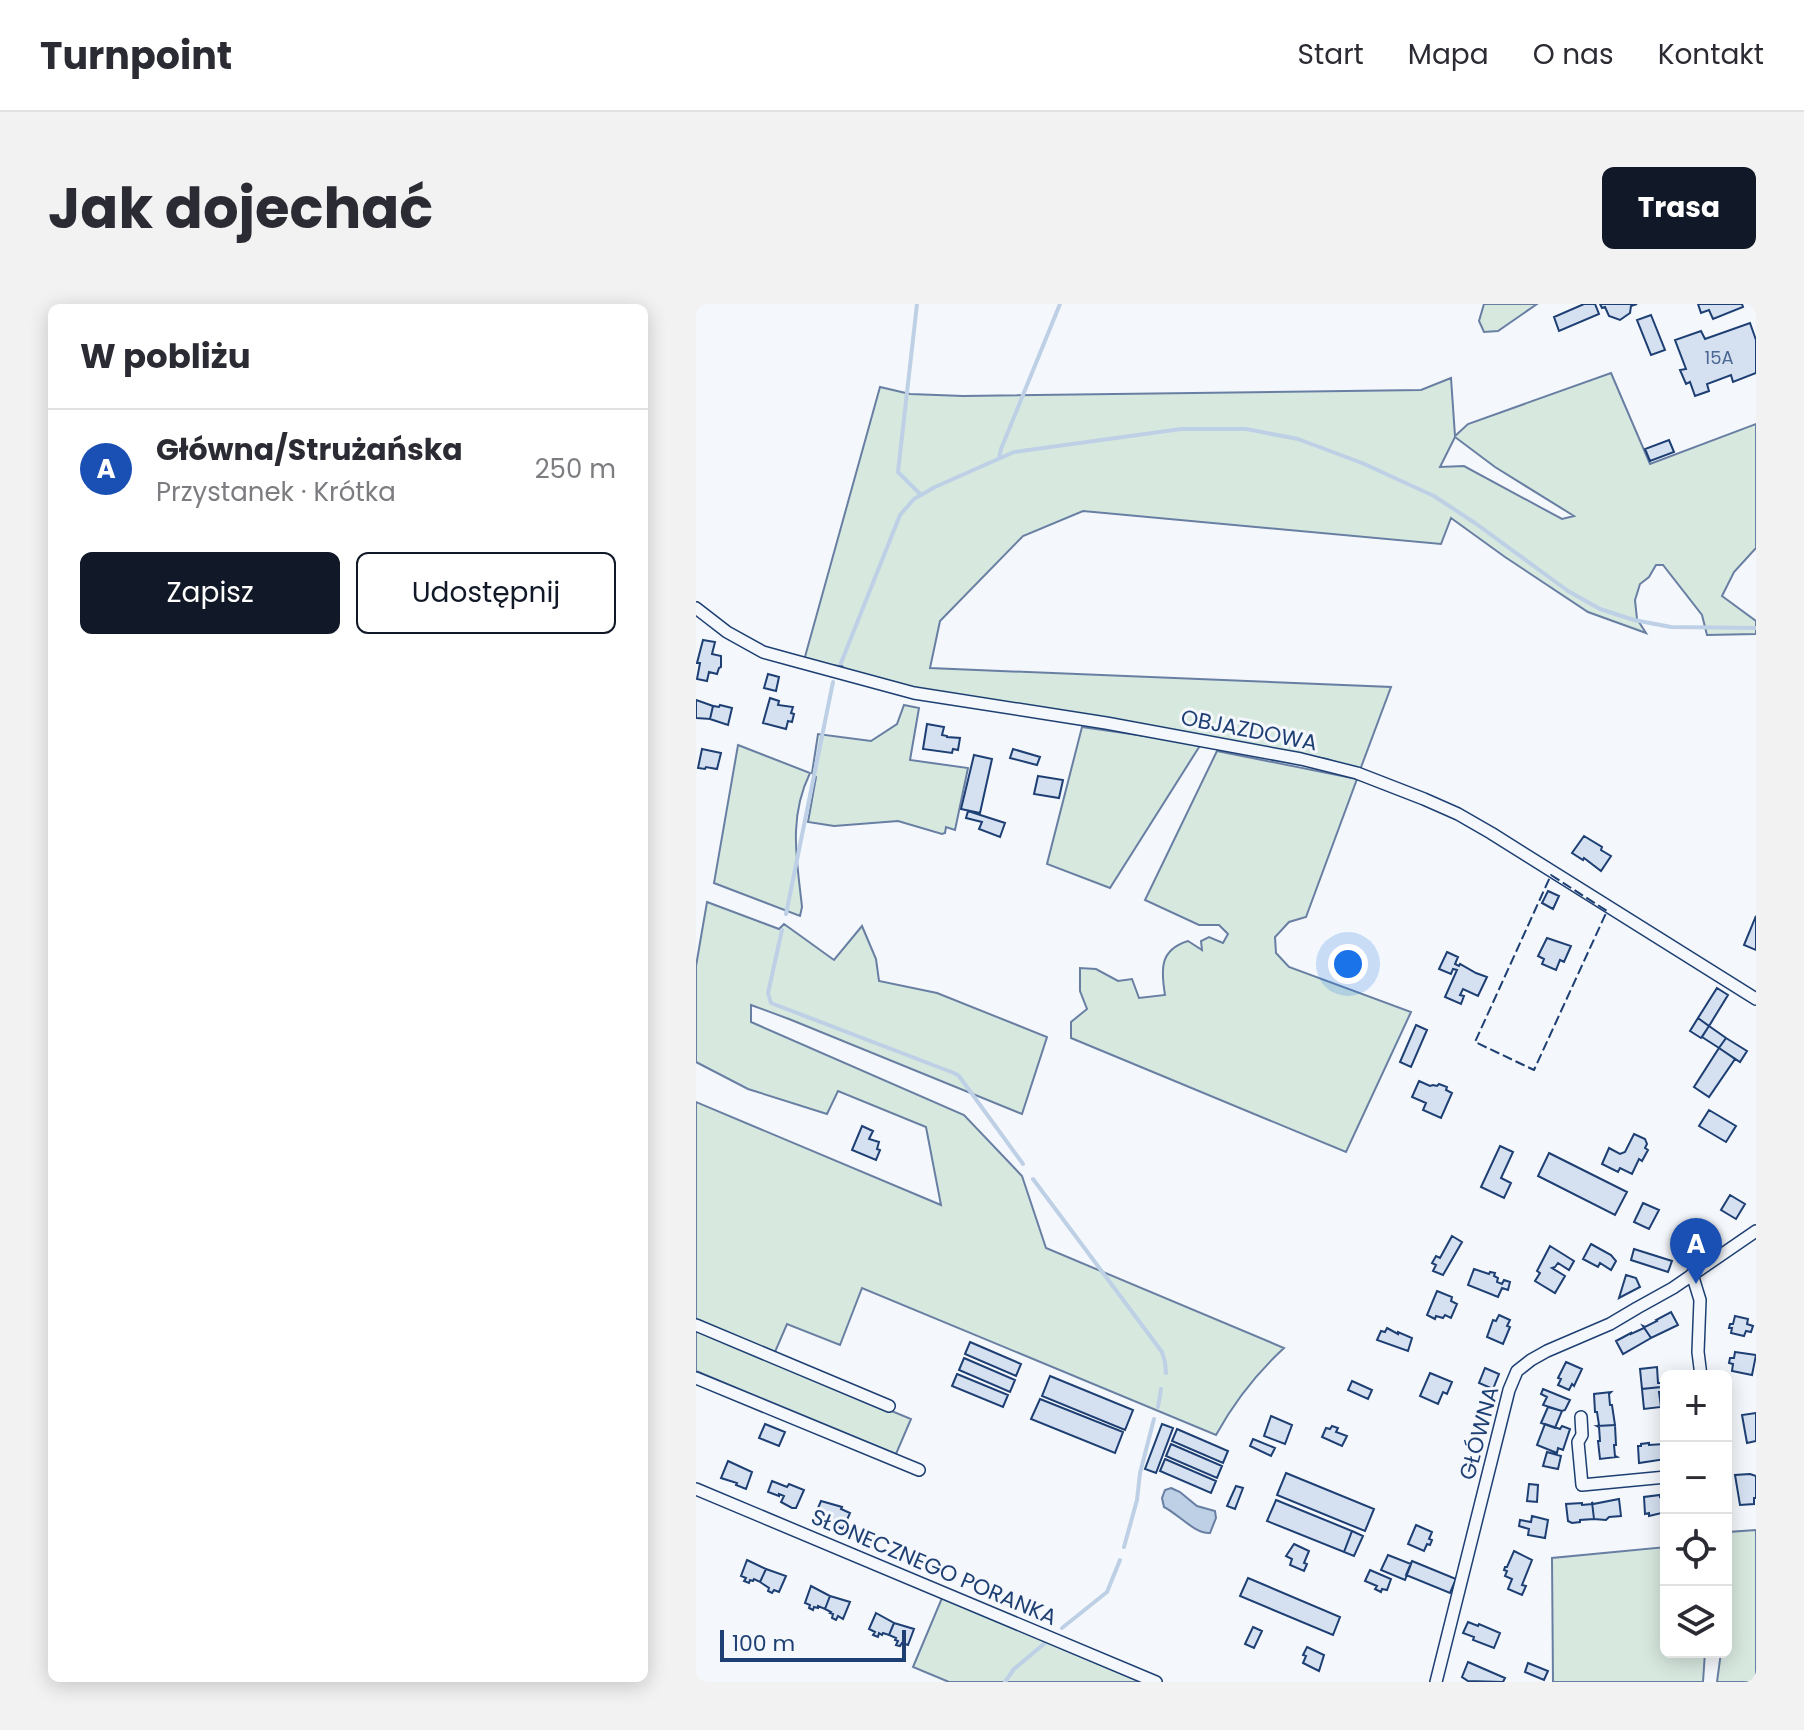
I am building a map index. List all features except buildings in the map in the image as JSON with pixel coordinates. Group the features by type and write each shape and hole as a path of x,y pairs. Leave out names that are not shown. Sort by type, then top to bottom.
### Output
{"street":[{"name":"OBJAZDOWA","path":"696,608 727,632 763,652 914,693 1106,723 1301,759 1357,773 1469,820 1756,999"},
{"name":"GŁÓWNA","path":"1436,1682 1509,1390 1517,1371 1547,1351 1610,1324 1673,1288 1756,1231"},
{"path":"1692,1274 1700,1300 1700,1370"},
{"path":"696,1325 889,1406"},
{"path":"696,1378 919,1470"},
{"path":"1581,1417 1582,1435 1578,1442 1582,1485 1660,1478"},
{"name":"SŁONECZNEGO PORANKA","path":"696,1489 1156,1682"}],"shaded area":[{"path":"1484,304 1537,304 1498,331 1484,332 1479,321"},
{"path":"1611,373 1650,464 1756,424 1756,548 1734,572 1722,596 1756,621 1756,634 1707,635 1702,615 1663,565 1656,565 1640,584 1635,600 1637,619 1646,633 1588,612 1451,518 1441,544 1083,511 1023,536 940,621 930,668 1391,687 1360,770 1327,759 1012,703 927,691 846,670 842,666 803,664 880,387 910,394 963,396 1421,390 1451,378 1455,436 1468,424","holes":["1455,437 1495,467 1574,516 1562,519 1464,466 1440,467"]},
{"path":"904,705 919,708 910,760 968,768 955,830 946,827 942,834 898,821 834,826 808,822 816,777 812,773 818,734 871,741 897,724"},
{"path":"1082,727 1201,744 1110,888 1047,864"},
{"path":"738,745 810,773 796,823 800,916 714,883"},
{"path":"1217,751 1357,779 1306,917 1289,922 1275,937 1276,953 1289,967 1411,1012 1346,1152 1071,1038 1071,1022 1087,1009 1080,991 1080,968 1096,969 1118,981 1132,979 1139,998 1165,995 1164,962 1172,950 1188,941 1202,950 1201,941 1209,937 1223,943 1228,934 1219,925 1199,925 1145,900"},
{"path":"707,902 779,929 784,924 834,960 862,926 876,959 879,981 937,993 1047,1037 1022,1114 751,1005 751,1022 964,1115 1022,1176 1046,1248 1284,1348 1247,1389 1216,1435 862,1288 840,1345 787,1324 775,1352 696,1320 696,1102 941,1205 926,1127 838,1091 827,1114 748,1089 696,1062 696,966"},
{"path":"696,1330 911,1419 896,1454 696,1371"},
{"path":"1756,1530 1756,1682 1717,1682 1720,1658 1732,1658 1732,1532"},
{"path":"1660,1548 1660,1658 1705,1658 1703,1682 1553,1682 1552,1558"},
{"path":"942,1598 1141,1682 949,1682 913,1667"}],"water":[{"path":"1171,1488 1197,1506 1215,1511 1216,1518 1210,1533 1193,1527 1164,1507 1162,1498 1165,1490"}],"waterway":[{"path":"917,304 898,472 921,495"},
{"path":"999,458 1060,304"},
{"path":"841,663 900,515 914,499 1014,452 1181,429 1246,429 1298,439 1362,463 1434,496 1568,591 1600,609 1671,627 1756,628"},
{"path":"786,914 833,682"},
{"path":"782,930 768,993 771,1003 959,1076 1023,1164"},
{"path":"1033,1179 1162,1352 1166,1373"},
{"path":"1158,1407 1161,1389"},
{"path":"1124,1547 1154,1419"},
{"path":"1062,1628 1107,1592 1120,1560"},
{"path":"1005,1682 1014,1669 1045,1643"}],"fence":[{"path":"1551,875 1607,911 1534,1070 1475,1042 1551,875"}],"place":[{"name":"Główna/Strużańska","path":"1696,1284"}]}
